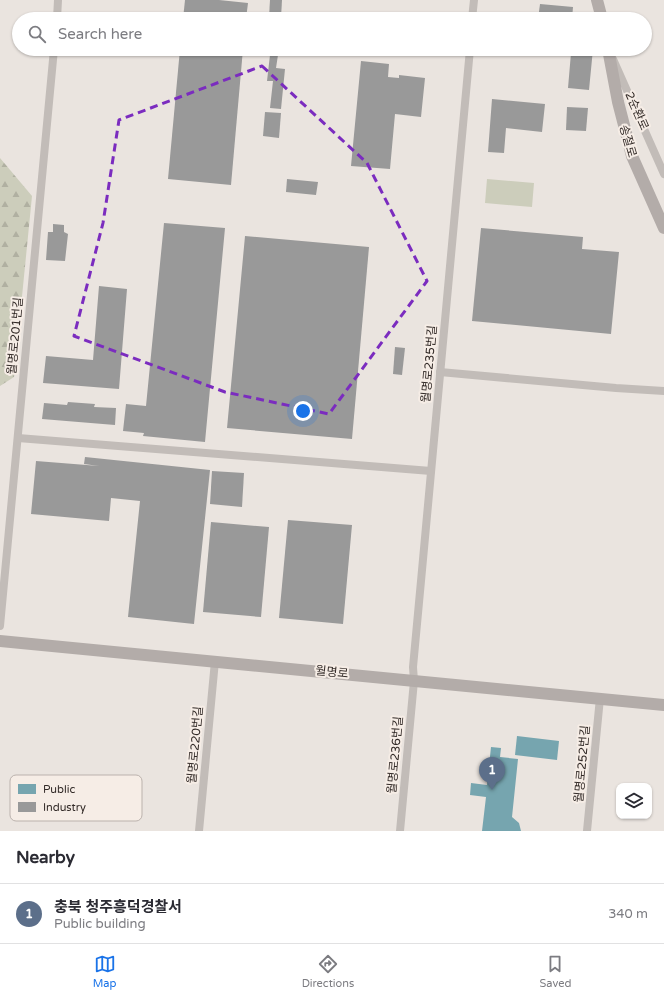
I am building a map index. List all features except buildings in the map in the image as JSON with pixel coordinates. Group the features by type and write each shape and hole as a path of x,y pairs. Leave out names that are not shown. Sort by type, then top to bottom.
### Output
{"street":[{"path":"57,12 58,0"},
{"path":"473,12 474,0"},
{"path":"597,0 600,12"},
{"name":"월명로201번길","path":"0,626 53,56"},
{"name":"월명로235번길","path":"414,681 414,659 469,56"},
{"name":"송절로","path":"610,56 618,102 632,156 664,228"},
{"name":"2순환로","path":"612,56 664,174"},
{"path":"440,372 664,391"},
{"path":"18,438 431,471"},
{"name":"월명로","path":"0,640 664,705"},
{"name":"월명로220번길","path":"199,831 214,661"},
{"name":"월명로236번길","path":"400,831 414,681"},
{"name":"월명로252번길","path":"587,831 600,698"}],"highlighted area":[{"path":"262,66 367,163 427,281 329,414 225,392 74,336 103,223 119,120"}],"green space":[{"path":"0,158 32,196 14,377 0,386"},
{"path":"487,179 534,183 532,207 485,203"}],"place":[{"name":"충북 청주흥덕경찰서","path":"492,790"}]}
